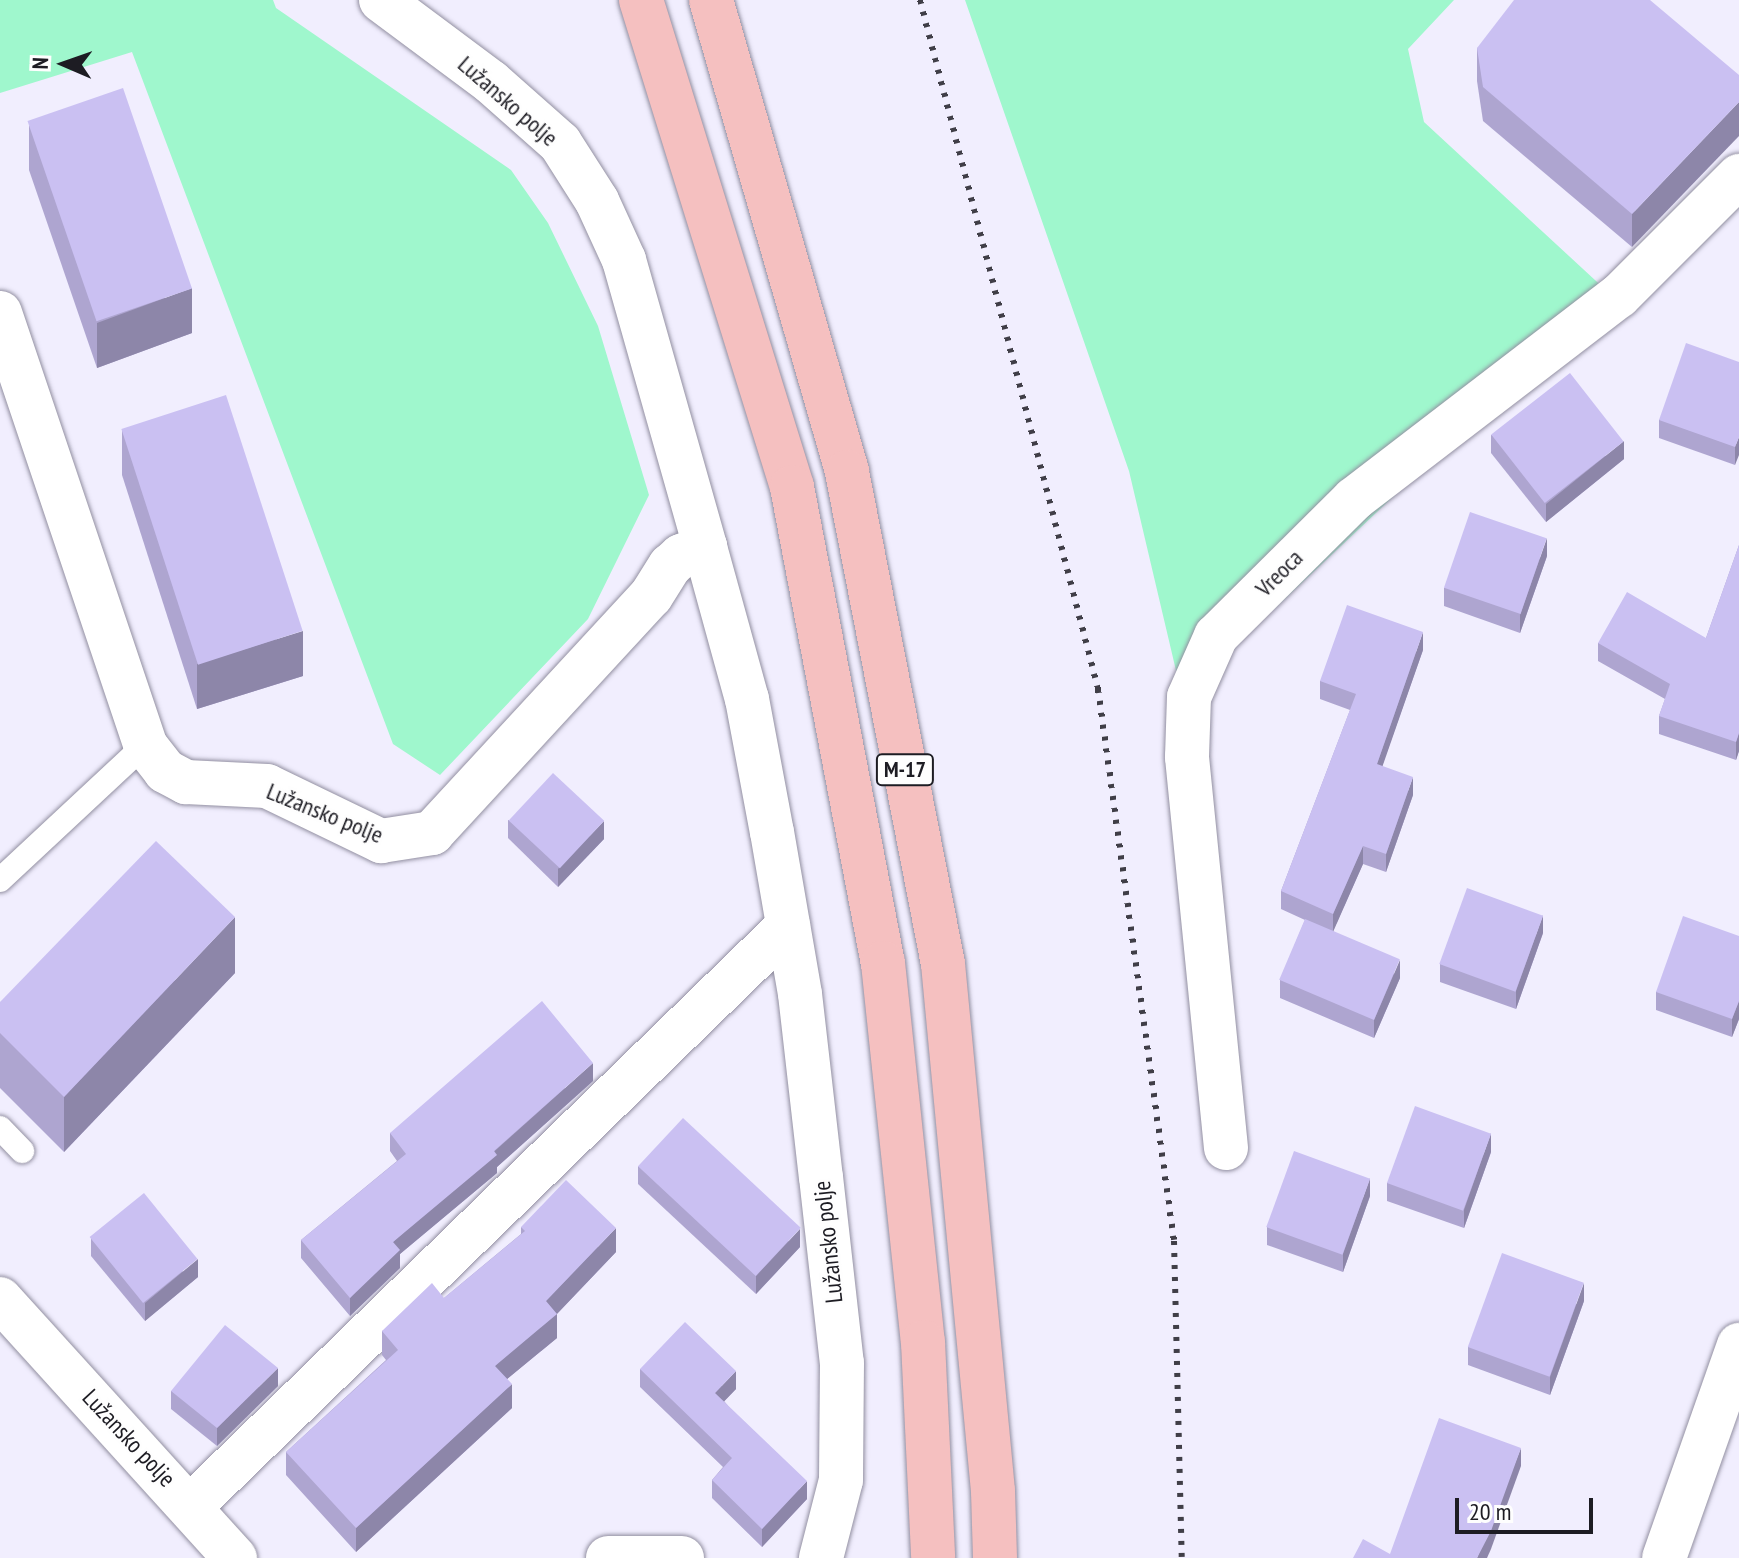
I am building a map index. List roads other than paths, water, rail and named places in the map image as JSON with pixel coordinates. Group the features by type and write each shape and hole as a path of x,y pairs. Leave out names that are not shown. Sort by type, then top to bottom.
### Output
{"highway":[{"name":"M-17","path":"641,0 792,487 883,963 923,1342 933,1558"},
{"name":"M-17","path":"711,0 847,472 943,964 993,1491 995,1558"}],"street":[{"name":"Lužansko polje","path":"381,0 491,82 560,143 597,201 624,260 747,699 788,926 842,1363 841,1480 821,1558"},
{"name":"Vreoca","path":"1226,1148 1187,757 1189,697 1216,636 1354,499 1619,296 1739,176"},
{"name":"Lužansko polje","path":"0,313 145,745 165,771 186,782 267,786 381,841 432,833 651,596 670,566 705,547"},
{"name":"Lužansko polje","path":"192,1505 788,926"},
{"name":"Lužansko polje","path":"0,1299 192,1505 235,1558"},
{"path":"1664,1558 1739,1345"},
{"path":"608,1558 682,1558"}],"lane":[{"path":"0,880 145,745"},
{"path":"0,1128 22,1151"}],"railway":[{"path":"920,0 1098,689 1174,1241 1182,1558"}]}
